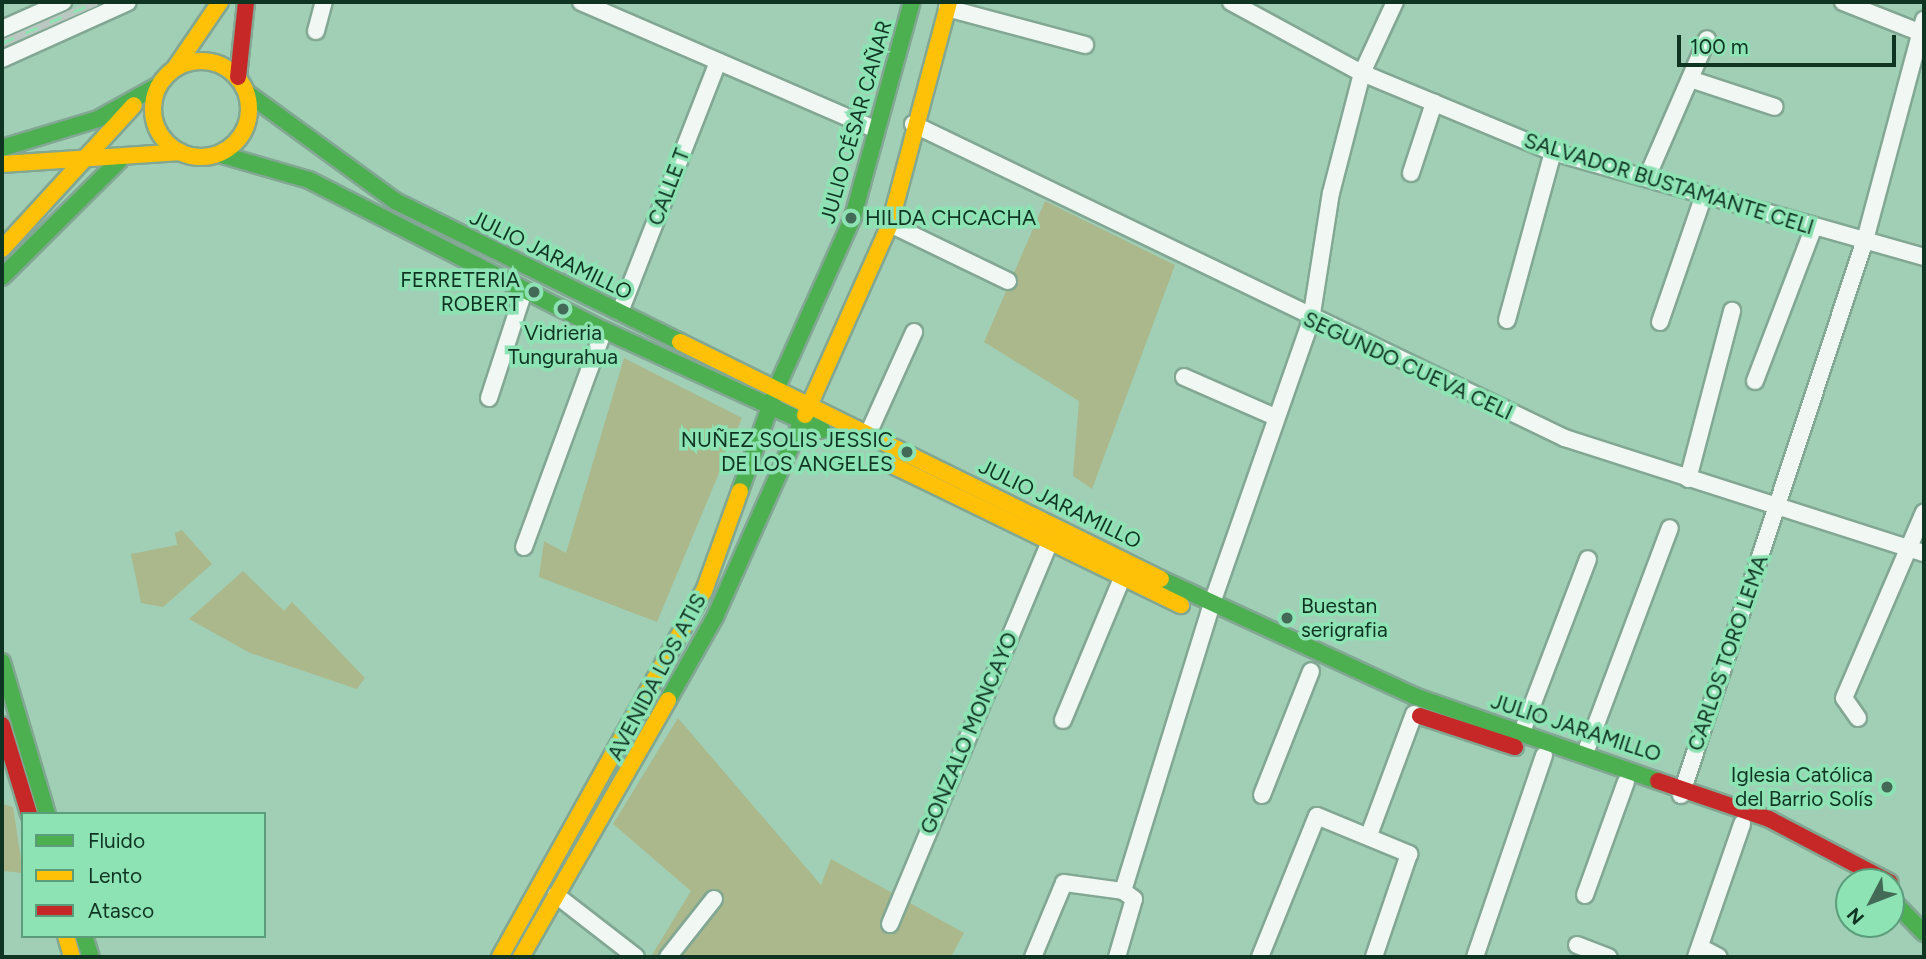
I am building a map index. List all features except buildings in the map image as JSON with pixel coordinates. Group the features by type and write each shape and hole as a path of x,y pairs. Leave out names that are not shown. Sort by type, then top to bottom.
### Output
{"main road":[{"path":"2,249 78,161 134,104 159,85 175,68 220,2"},
{"path":"175,68 208,61 238,77 246,2"},
{"name":"JULIO CÉSAR CAÑAR","path":"772,407 777,387 853,217 874,129 912,2"},
{"path":"806,413 890,224 913,124 948,5"},
{"name":"JULIO JARAMILLO","path":"238,77 247,93 395,201 777,387 806,413 1049,542 1122,578 1212,611 1370,679 1522,733 1586,751 1682,792 1835,870"},
{"path":"159,85 154,116 168,143 181,152"},
{"path":"219,154 245,129 247,93"},
{"path":"2,148 43,140 134,104"},
{"name":"JULIO JARAMILLO","path":"2,164 120,160 181,152 219,154 309,180 524,291 772,407 806,413 867,434 1212,611 1311,671 1332,680"},
{"path":"2,277 120,160"},
{"name":"AVENIDA LOS ATIS","path":"500,957 671,658 729,531 772,407"},
{"name":"AVENIDA LOS ATIS","path":"521,957 682,681 806,413"},
{"path":"2,662 46,812"},
{"name":"JULIO JARAMILLO","path":"1364,694 1414,714 1626,782 1682,792 1769,819 1862,868"},
{"path":"2,725 28,812"},
{"name":"JULIO JARAMILLO","path":"1905,894 1924,908"},
{"path":"1905,912 1923,928"},
{"path":"67,938 72,957"},
{"path":"85,938 90,957"}],"street":[{"path":"2,29 63,2"},
{"path":"2,59 128,2"},
{"path":"316,30 324,2"},
{"path":"581,2 874,129"},
{"name":"SALVADOR BUSTAMANTE CELI","path":"1231,2 1362,73 1553,152 1648,175 1703,198 1924,257"},
{"path":"1123,891 1275,417 1311,320 1331,193 1362,73 1395,2"},
{"path":"1843,2 1923,29 1865,240"},
{"path":"948,5 1085,45"},
{"path":"1648,175 1707,40"},
{"name":"CALLE T","path":"620,312 718,62"},
{"path":"1690,79 1775,107"},
{"path":"1411,173 1434,103"},
{"name":"SEGUNDO CUEVA CELI","path":"913,124 1311,320 1565,438 1921,552"},
{"path":"1507,320 1553,152"},
{"path":"1660,322 1703,198"},
{"path":"890,224 1008,281"},
{"path":"1755,382 1812,229"},
{"name":"CARLOS TORO LEMA","path":"1682,792 1865,240"},
{"path":"489,398 524,291"},
{"path":"1688,479 1732,311"},
{"path":"524,548 604,330"},
{"path":"867,434 914,332"},
{"path":"1184,377 1275,417"},
{"path":"1858,718 1844,698 1921,552 1924,512"},
{"path":"1586,751 1670,528"},
{"name":"GONZALO MONCAYO","path":"890,924 1049,542"},
{"path":"1522,733 1588,559"},
{"path":"1063,720 1122,578"},
{"path":"1262,795 1311,671"},
{"path":"1369,835 1414,714"},
{"path":"1475,957 1544,755"},
{"path":"1586,895 1626,782"},
{"path":"1260,957 1317,816 1369,835 1409,854 1374,957"},
{"path":"1719,957 1698,952 1742,824"},
{"path":"1033,957 1064,883 1123,891 1134,900 1117,957"},
{"path":"556,895 636,957"},
{"path":"668,957 714,899"},
{"path":"1577,945 1609,957"}],"green space":[{"path":"1045,201 1175,265 1092,489 1073,476 1079,401 984,342"},
{"path":"624,358 742,418 657,622 539,577 544,541 566,553"},
{"path":"182,530 212,564 163,607 141,603 131,554 177,545 175,533"},
{"path":"243,571 284,611 292,602 365,678 357,689 250,653 189,619"},
{"path":"678,718 821,885 831,859 964,933 951,957 652,955 691,891 613,824"},
{"path":"2,804 13,807 21,873 2,871"}],"railway":[{"path":"2,43 96,2"}],"traffic: fast":[{"path":"740,491 777,387 853,217 912,2"},
{"path":"2,148 98,119 159,85"},
{"path":"247,93 395,201 680,342"},
{"path":"219,154 309,180 604,330 822,430"},
{"path":"2,277 120,160"},
{"path":"668,700 715,617 805,415"},
{"path":"1161,579 1414,696 1658,781"},
{"path":"2,662 46,812"},
{"path":"1905,913 1924,933"},
{"path":"85,938 91,957"}],"traffic: slow":[{"path":"175,68 220,2"},
{"path":"805,415 890,224 949,2"},
{"path":"201,61 219,65 235,75 245,91 249,109 245,127 235,143 219,153 201,157 183,153 167,143 157,127 153,109 157,91 167,75 183,65 201,61"},
{"path":"2,249 134,105"},
{"path":"2,164 181,152"},
{"path":"680,342 1161,579"},
{"path":"886,462 1181,605"},
{"path":"500,957 704,591 740,491"},
{"path":"521,957 668,700"},
{"path":"67,938 72,957"}],"traffic: jam":[{"path":"238,77 246,2"},
{"path":"1420,716 1515,747"},
{"path":"2,725 28,812"},
{"path":"1658,781 1769,819 1862,868"}],"place":[{"name":"HILDA CHCACHA","path":"851,218"},
{"name":"FERRETERIA ROBERT","path":"534,292"},
{"name":"Vidrieria Tungurahua","path":"563,309"},
{"name":"NUÑEZ SOLIS JESSIC DE LOS ANGELES","path":"907,452"},
{"name":"Buestan serigrafia","path":"1287,618"},
{"name":"Iglesia Católica del Barrio Solís","path":"1887,787"}]}
